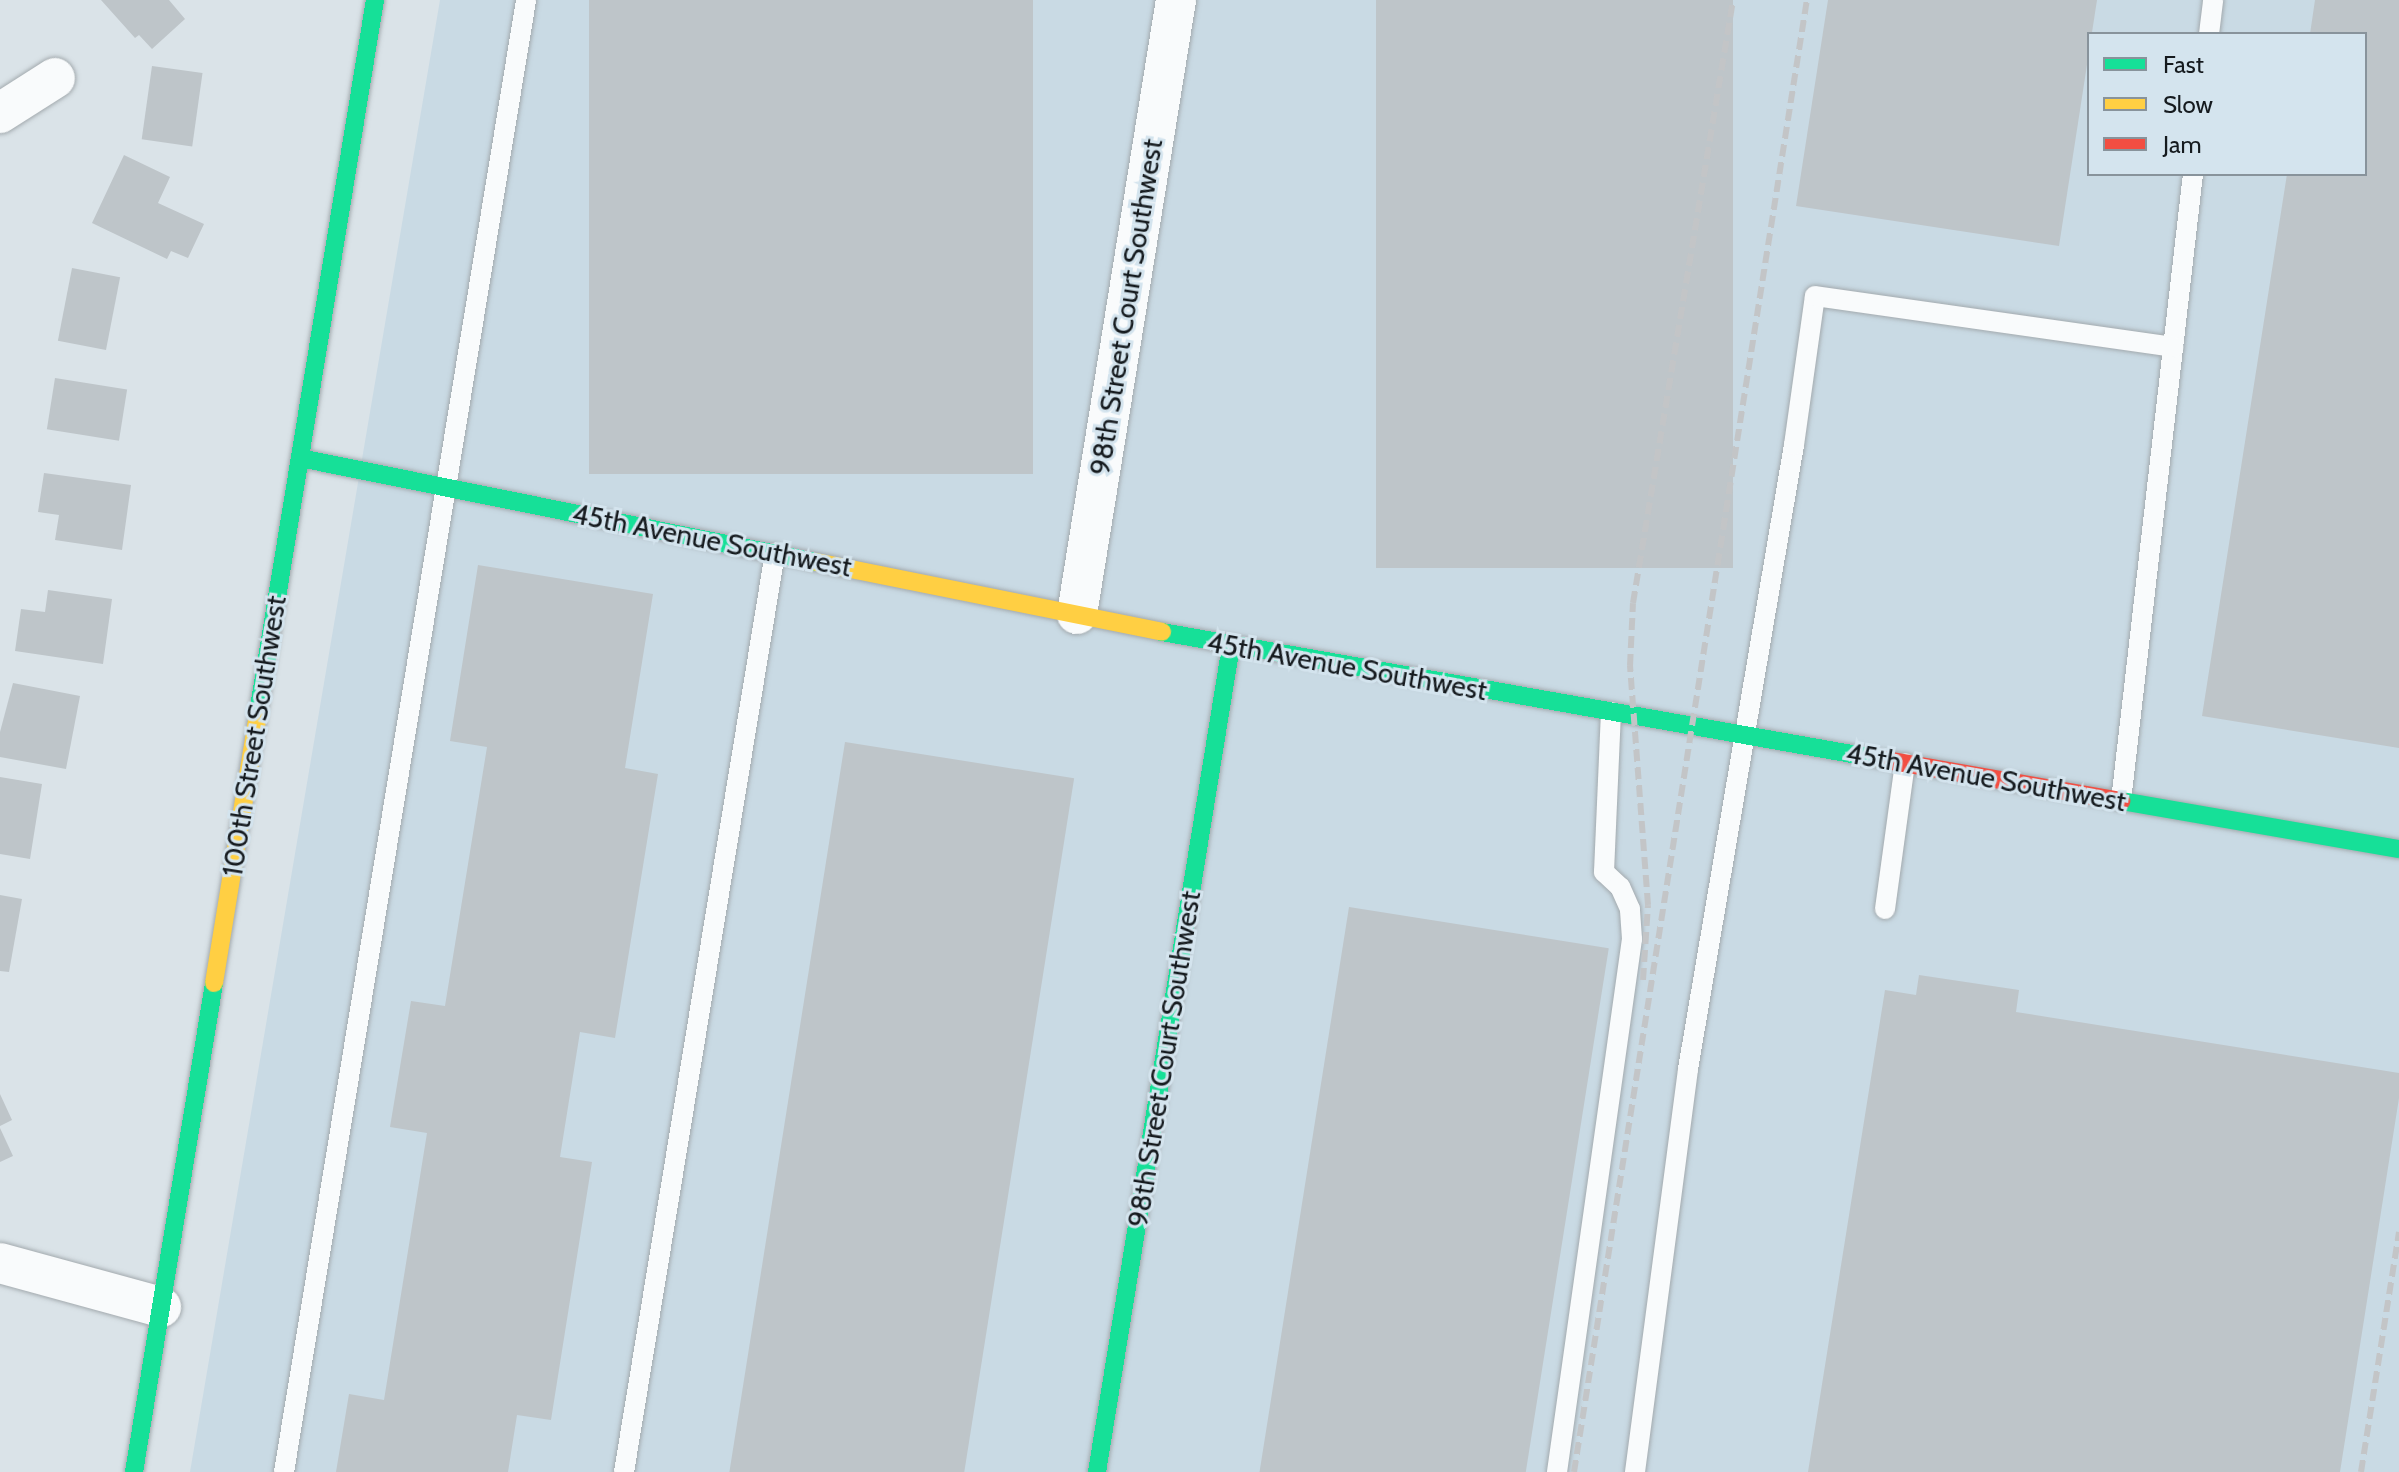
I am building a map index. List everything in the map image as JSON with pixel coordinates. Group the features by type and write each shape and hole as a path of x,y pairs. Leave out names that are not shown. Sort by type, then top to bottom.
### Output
{"street":[{"name":"100th Street Southwest","path":"134,1472 375,0"},
{"name":"98th Street Court Southwest","path":"1077,614 1176,0"},
{"path":"0,113 55,78"},
{"name":"45th Avenue Southwest","path":"300,458 1231,646 2399,849"},
{"name":"98th Street Court Southwest","path":"1097,1472 1231,646"},
{"path":"0,1263 161,1307"}],"lane":[{"path":"284,1472 526,0"},
{"path":"2209,32 2213,0"},
{"path":"2121,801 2193,176"},
{"path":"1635,1472 1688,1069 1794,445 1815,296 2173,347"},
{"path":"624,1472 775,553"},
{"path":"1557,1472 1632,939 1630,909 1620,887 1604,872 1611,712"},
{"path":"1885,909 1905,763"}],"shaded area":[{"path":"440,0 2399,0 2399,1472 190,1472"}],"building":[{"path":"101,0 169,0 185,19 152,49 139,35 135,38"},
{"path":"589,0 1033,0 1033,474 589,474"},
{"path":"1376,0 1733,0 1733,568 1376,568"},
{"path":"1828,0 2097,0 2092,32 2087,32 2087,65 2059,246 1796,206"},
{"path":"2315,0 2399,0 2399,748 2202,716 2287,176 2367,176 2367,32 2310,32"},
{"path":"152,66 203,73 192,146 142,139"},
{"path":"124,155 170,177 158,203 204,224 188,258 171,251 167,259 92,223"},
{"path":"72,268 120,277 106,350 58,341"},
{"path":"55,378 127,389 119,441 47,429"},
{"path":"44,473 131,485 122,550 55,540 59,515 38,512"},
{"path":"478,565 653,594 625,768 658,774 615,1038 580,1032 560,1157 592,1162 551,1420 517,1415 508,1472 336,1472 349,1394 384,1400 427,1133 390,1127 411,1001 445,1006 487,747 450,741"},
{"path":"48,590 112,599 103,664 15,651 21,609 45,612"},
{"path":"13,683 80,696 66,769 0,757 0,732"},
{"path":"845,742 1074,778 964,1472 729,1472"},
{"path":"0,777 42,784 30,859 0,854"},
{"path":"0,895 22,899 9,972 0,971"},
{"path":"1349,907 1609,948 1526,1472 1260,1472"},
{"path":"1919,975 2019,990 2016,1012 2399,1073 2399,1098 2340,1472 1808,1472 1885,990 1916,995"},
{"path":"0,1094 12,1120 0,1126"},
{"path":"0,1128 13,1156 0,1162"}],"railway":[{"path":"1643,980 1648,905 1630,666 1633,603 1733,0"},
{"path":"1574,1472 1807,0"},
{"path":"2361,1472 2399,1232"}],"traffic: fast":[{"path":"257,719 375,0"},
{"path":"300,458 816,562"},
{"path":"1162,632 1880,759"},
{"path":"1097,1472 1231,646"},
{"path":"2121,801 2399,849"},
{"path":"134,1472 214,983"}],"traffic: slow":[{"path":"816,562 1162,632"},
{"path":"214,983 257,719"}],"traffic: jam":[{"path":"1880,759 2121,801"}]}
